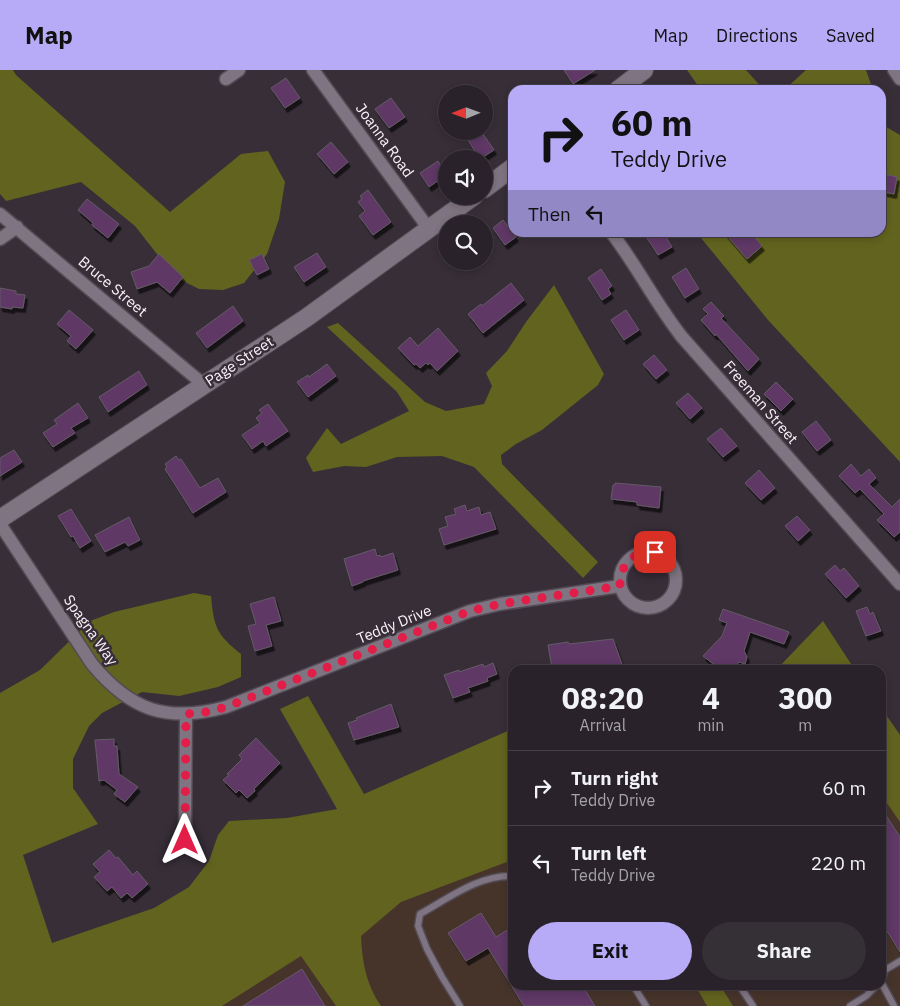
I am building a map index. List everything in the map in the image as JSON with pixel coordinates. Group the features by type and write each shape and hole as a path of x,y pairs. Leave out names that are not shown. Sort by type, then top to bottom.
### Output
{"main road":[{"path":"624,85 644,70"},
{"path":"493,182 508,171"},
{"name":"Page Street","path":"0,519 306,318 462,205"}],"street":[{"path":"226,79 239,70"},
{"name":"Joanna Road","path":"313,70 430,229"},
{"path":"894,70 900,79"},
{"name":"Bruce Street","path":"0,214 203,384"},
{"path":"0,239 17,227"},
{"name":"Freeman Street","path":"615,237 665,316 682,337 900,584"},
{"name":"Spagna Way","path":"0,524 92,664 108,684 128,699 146,708 186,714"},
{"path":"655,552 663,556 675,569 677,578 673,595 658,607 648,609 638,607 624,595 620,586 620,576 623,567 629,559 637,554 655,552"},
{"name":"Teddy Drive","path":"186,714 207,712 226,707 470,611 500,604 620,586"},
{"path":"185,840 186,714"}],"lane":[{"path":"460,1006 427,949 418,926 420,914 472,884 508,876"},
{"path":"886,969 900,961"},
{"path":"636,990 646,1006"},
{"path":"742,990 753,1006"},
{"path":"850,1006 872,990"},
{"path":"885,990 894,1006"}],"shaded area":[{"path":"0,70 13,70 16,75 170,212 241,154 268,151 285,182 279,219 267,254 244,283 223,290 199,289 175,277 135,226 81,182 6,201 0,194"},
{"path":"687,70 746,70 760,85 698,85"},
{"path":"806,70 866,70 871,85 790,85"},
{"path":"886,127 900,135 900,462 768,320 700,237 886,237"},
{"path":"554,285 604,374 598,385 542,430 516,444 501,455 502,464 598,562 583,578 474,467 442,456 397,457 366,467 344,466 313,472 306,458 327,428 341,444 409,411 397,392 327,327 338,323 425,402 446,411 484,404 492,386 486,373 507,351"},
{"path":"194,593 211,596 215,623 221,635 241,654 241,677 218,687 179,696 142,692 102,713 89,726 73,759 73,788 98,824 23,855 52,943 154,908 189,887 209,861 218,835 229,821 287,818 337,809 280,709 308,696 364,794 508,731 508,862 401,902 361,936 362,955 368,981 381,1006 336,1006 301,956 222,1006 0,1006 0,693 40,670 90,621 114,612"},
{"path":"823,621 852,665 781,665"},
{"path":"886,715 900,735 900,822 886,802"},
{"path":"886,775 900,799 900,1006 0,1006 508,821 508,990 886,990"},
{"path":"698,990 723,990 733,1006 707,1006"}],"building":[{"path":"564,70 595,70 573,84"},
{"path":"286,78 300,98 285,108 271,88"},
{"path":"391,98 405,117 389,128 375,109"},
{"path":"468,140 487,140 494,150 493,151 474,150"},
{"path":"331,142 348,162 334,174 317,154"},
{"path":"438,161 438,181 429,187 420,173"},
{"path":"886,174 897,177 894,194 886,192"},
{"path":"368,190 391,222 373,235 359,216 365,211 358,202 362,199 360,196"},
{"path":"87,199 119,224 108,238 78,210"},
{"path":"503,220 508,227 508,237 516,237 505,245 493,228"},
{"path":"666,237 672,247 658,255 647,238"},
{"path":"728,237 754,237 762,246 747,259"},
{"path":"317,253 326,267 304,282 294,267"},
{"path":"159,254 183,277 170,293 157,282 137,289 131,272 149,266"},
{"path":"262,254 269,269 257,275 249,260"},
{"path":"686,268 699,289 685,298 672,277"},
{"path":"601,269 612,286 608,289 611,294 602,300 588,278"},
{"path":"511,283 524,300 483,333 468,314 481,304 482,306"},
{"path":"0,288 25,295 23,308 0,307"},
{"path":"711,302 724,316 721,318 759,359 748,371 716,334 715,336 701,320 708,314 703,309"},
{"path":"233,306 243,321 207,348 196,333"},
{"path":"69,310 93,330 76,349 67,341 71,336 57,324"},
{"path":"626,310 639,330 624,340 611,320"},
{"path":"438,328 458,351 437,371 430,363 428,365 426,363 420,368 416,364 414,365 398,348 410,337 418,346"},
{"path":"654,355 667,370 656,379 643,364"},
{"path":"327,364 336,376 308,397 297,382 308,375 309,377"},
{"path":"139,371 147,385 108,412 99,397"},
{"path":"776,382 793,399 781,411 764,394"},
{"path":"688,393 702,408 690,419 676,403"},
{"path":"78,403 88,418 71,428 75,433 53,447 43,433 57,424 54,420"},
{"path":"268,404 288,431 266,446 263,441 252,449 242,435 260,423 256,418 262,413 259,410"},
{"path":"816,421 831,440 817,451 802,432"},
{"path":"721,428 737,446 723,457 707,439"},
{"path":"14,450 22,462 0,476 0,458"},
{"path":"176,456 179,460 181,459 200,488 218,478 226,492 193,513 165,469 167,467 165,464"},
{"path":"851,464 861,476 869,469 876,478 869,484 892,507 900,499 900,532 894,537 877,520 884,514 860,489 855,493 839,476"},
{"path":"759,470 775,488 761,500 745,483"},
{"path":"615,483 661,487 659,508 637,505 637,502 611,499"},
{"path":"465,505 467,511 479,507 481,515 490,512 496,529 444,545 439,529 448,526 445,517 456,514 454,509"},
{"path":"71,509 91,541 80,548 58,516"},
{"path":"797,516 810,530 798,541 785,526"},
{"path":"129,517 140,540 128,546 125,542 105,552 95,535"},
{"path":"375,549 377,556 380,555 381,557 393,553 398,570 352,586 344,559"},
{"path":"835,565 840,571 844,568 859,586 846,598 825,574"},
{"path":"274,597 281,621 266,625 272,646 255,651 248,626 256,624 250,604"},
{"path":"867,607 870,614 873,612 881,631 866,636 856,611"},
{"path":"723,609 789,632 784,644 750,632 744,651 747,657 745,664 739,662 737,665 715,665 703,656 722,636 727,623 719,620"},
{"path":"613,639 622,665 551,665 548,645 568,642 569,644"},
{"path":"493,663 497,674 487,678 488,681 468,688 470,692 453,698 444,675 483,664 484,667"},
{"path":"391,704 399,727 354,740 348,723"},
{"path":"256,738 280,763 247,798 239,790 236,793 223,780 242,759 239,755"},
{"path":"114,739 114,746 117,746 119,774 138,787 125,802 114,794 117,790 104,780 99,781 95,740"},
{"path":"886,815 900,837 900,952 886,930"},
{"path":"109,850 116,858 118,857 133,875 137,871 148,884 132,898 127,893 121,898 112,887 107,891 94,877 100,872 93,864"},
{"path":"481,913 496,937 508,930 508,980 488,948 466,961 448,933"},
{"path":"302,969 325,1006 243,1006"},
{"path":"514,990 585,990 595,1006 524,1006"}],"route":[{"path":"185,840 186,714 207,712 226,707 470,611 500,604 620,586 620,576 623,567 629,559 637,554 655,552"}]}
